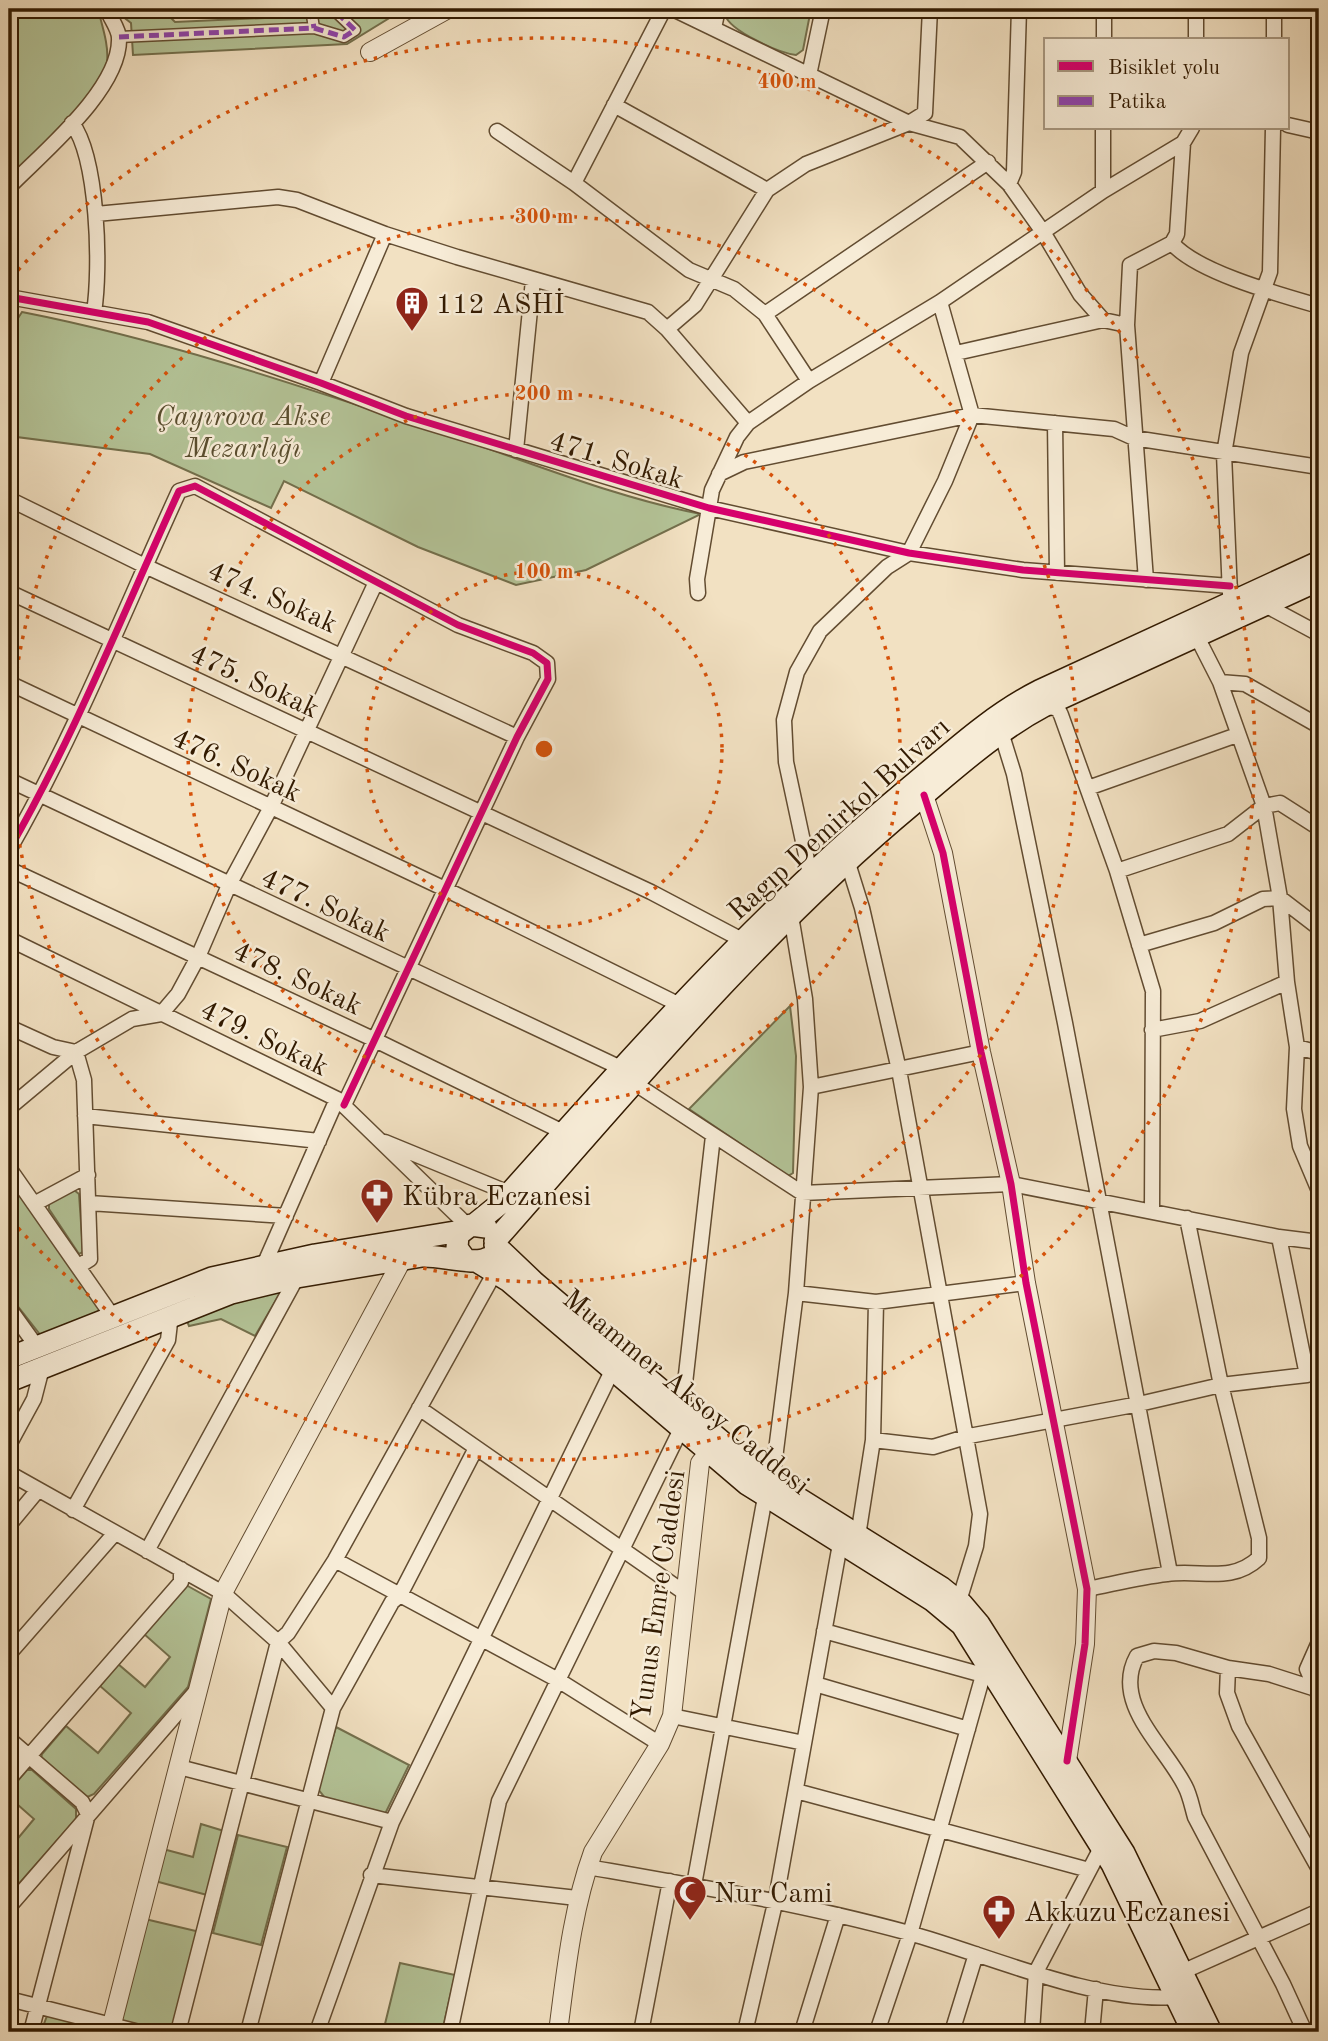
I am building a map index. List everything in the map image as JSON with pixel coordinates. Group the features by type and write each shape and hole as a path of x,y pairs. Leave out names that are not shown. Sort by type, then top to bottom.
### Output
{"main road":[{"name":"Ragıp Demirkol Bulvarı","path":"468,1227 509,1193 565,1133 629,1076 847,860 1001,732 1044,706 1193,629 1231,603 1319,562"},
{"name":"Ragıp Demirkol Bulvarı","path":"1231,603 1265,605 1319,580"},
{"name":"Ragıp Demirkol Bulvarı","path":"495,1243 682,1006 810,874 953,749 1003,711 1193,629"},
{"path":"468,1227 456,1244 479,1265"},
{"path":"9,1381 40,1358 113,1317 201,1282 264,1265 468,1227 488,1228 495,1243 713,1446 769,1490 849,1540 959,1601 1000,1654 1124,1853 1211,2032"},
{"path":"479,1265 490,1256 495,1243"},
{"path":"9,1358 40,1358 231,1293 298,1277 434,1255 479,1265"},
{"name":"Muammer Aksoy Caddesi","path":"479,1265 612,1371 681,1419"},
{"path":"849,1540 945,1609 970,1635 985,1668 1102,1846 1193,2032"}],"street":[{"path":"9,187 72,124 113,70 120,37 107,9"},
{"path":"311,9 314,27"},
{"path":"120,37 314,27 344,37 355,30 333,9"},
{"path":"370,52 448,9"},
{"path":"574,183 664,9"},
{"path":"673,9 909,122 960,137 1009,184 1043,232 1080,294 1103,320"},
{"path":"714,28 718,9"},
{"path":"809,75 823,9"},
{"path":"667,329 695,305 767,190 806,164 925,113 930,9"},
{"path":"1009,184 1014,172 1019,9"},
{"path":"1104,9 1104,38"},
{"path":"1196,9 1196,38"},
{"path":"1274,9 1274,38"},
{"path":"614,105 767,190"},
{"path":"72,124 86,147 86,170 96,214 97,290 94,312"},
{"path":"1290,125 1319,132"},
{"path":"1103,130 1103,191"},
{"path":"1146,580 1127,326 1130,265 1172,243 1177,234 1183,144 1191,130"},
{"path":"1231,603 1224,454 1241,353 1270,272 1273,130"},
{"path":"497,131 574,183 689,270 712,277 734,289 765,314 809,381"},
{"path":"698,593 697,579 712,490 737,437 748,423 809,381 940,302 1103,191 1183,144"},
{"path":"765,314 988,162"},
{"path":"96,214 278,197 298,200 385,234 533,280 622,302 648,313 667,329 748,423"},
{"path":"321,383 385,234"},
{"path":"1172,243 1182,255 1263,289 1319,306"},
{"path":"516,450 533,280"},
{"name":"471. Sokak","path":"9,297 148,322 406,416 709,509 909,553 1057,573 1146,580 1231,603"},
{"path":"810,874 786,762 784,720 797,672 820,631 887,567 909,553 945,481 972,415 940,302"},
{"path":"956,353 1103,320 1127,326"},
{"path":"719,474 744,462 972,415 1114,429 1134,438 1319,467"},
{"path":"1055,423 1057,573"},
{"path":"9,850 40,795 180,491 195,486 458,625 533,653 547,663 548,679 517,737 373,1039 319,1141 264,1265"},
{"name":"474. Sokak","path":"9,499 145,566 344,655 517,737"},
{"path":"9,1108 76,1052 132,1019 161,1014 178,994 198,957 229,885 271,807 376,582"},
{"name":"475. Sokak","path":"9,592 651,892 744,941"},
{"path":"1265,605 1319,634"},
{"path":"1193,629 1220,682 1264,806 1280,898 1287,982 1297,1047 1294,1109 1300,1146 1319,1191"},
{"name":"476. Sokak","path":"9,682 445,889 682,1006"},
{"path":"1220,682 1245,684 1319,726"},
{"path":"1044,706 1058,709 1117,871 1153,991 1152,1210"},
{"path":"1001,732 1014,774 1170,1573"},
{"path":"1088,788 1237,735"},
{"name":"477. Sokak","path":"9,780 629,1076 713,1136 802,1193"},
{"path":"924,795 943,853 981,1052 1011,1184 1026,1283 1087,1589 1085,1644 1067,1761"},
{"path":"1117,871 1228,834 1264,806 1280,803 1319,828"},
{"path":"847,860 862,908 899,1070 939,1295 969,1436 981,1514 976,1546 959,1601"},
{"name":"478. Sokak","path":"9,869 373,1039 565,1133"},
{"path":"1139,945 1214,923 1263,899 1280,898 1319,928"},
{"path":"694,1885 769,1490 796,1293 811,1087 805,999 791,916"},
{"name":"479. Sokak","path":"9,939 341,1102 468,1227"},
{"path":"1152,1030 1200,1021 1287,982"},
{"path":"9,1027 53,1048 76,1052"},
{"path":"1297,1047 1319,1054"},
{"path":"76,1052 84,1080 90,1259 79,1266"},
{"path":"811,1087 981,1052"},
{"path":"85,1116 319,1141"},
{"path":"450,2032 499,1801 622,1548 681,1419 713,1136"},
{"path":"377,1138 509,1193"},
{"path":"9,1168 113,1317"},
{"path":"34,1204 88,1175"},
{"path":"802,1193 1011,1184 1279,1237 1319,1242"},
{"path":"89,1203 286,1216"},
{"path":"1087,1589 1170,1573 1222,1576 1248,1568 1259,1558 1259,1538 1221,1385 1187,1217"},
{"path":"873,1440 933,1447 969,1436 1139,1404 1221,1385 1313,1372 1279,1237"},
{"path":"111,2029 223,1593 402,1260"},
{"path":"178,2032 278,1642 288,1633 335,1560 419,1408 479,1265"},
{"path":"147,1551 298,1277"},
{"path":"796,1293 876,1302 1026,1283"},
{"path":"745,2032 776,1899 824,1631 873,1440 876,1302"},
{"path":"9,1308 40,1358 34,1399 9,1445"},
{"path":"73,1510 168,1340 171,1314"},
{"path":"317,2032 370,1875 392,1822 612,1371"},
{"path":"419,1408 685,1593"},
{"name":"Yunus Emre Caddesi","path":"558,2032 577,1898 587,1867 593,1852 660,1744 672,1716 700,1463 713,1446"},
{"path":"248,2032 333,1708 392,1602 400,1595 476,1448"},
{"path":"9,1473 223,1593 278,1642 333,1708"},
{"path":"9,1525 38,1490"},
{"path":"9,1654 115,1533"},
{"path":"335,1560 558,1680 660,1744"},
{"path":"9,1779 181,1582 181,1569"},
{"path":"824,1631 985,1668 910,1934 877,2032"},
{"path":"1318,1692 1307,1669 1319,1642"},
{"path":"1305,2032 1195,1817 1186,1787 1134,1708 1128,1672 1137,1656 1154,1651 1176,1653 1228,1668 1269,1674 1318,1692"},
{"path":"1228,1668 1227,1693 1240,1726 1319,1869"},
{"path":"815,1684 968,1729"},
{"path":"9,1907 201,1686"},
{"path":"672,1716 804,1743"},
{"path":"9,1739 82,1802 88,1814 31,2032"},
{"path":"179,1767 392,1822"},
{"path":"796,1791 1089,1870"},
{"path":"1032,2032 1036,1972 1102,1846"},
{"path":"587,1867 776,1899 910,1934 1096,1989 1150,1998 1175,1997"},
{"path":"370,1875 577,1898"},
{"path":"640,2032 670,1881"},
{"path":"1182,1972 1319,1910"},
{"path":"802,2032 838,1915"},
{"path":"952,2032 976,1954"},
{"path":"1092,2032 1096,1989"},
{"path":"9,1999 111,2029 139,2032"}],"green space":[{"path":"9,9 98,9 105,36 107,62 94,88 81,105 49,140 9,176"},
{"path":"113,9 162,9 175,22 307,16 308,9 404,9 347,44 133,55 131,23"},
{"path":"727,9 811,9 803,50 796,55 756,40 729,21 725,15"},
{"name":"Çayırova Akse Mezarlığı","path":"22,312 192,353 358,405 613,491 701,514 586,570 516,585 418,547 284,481 271,508 150,454 9,436 9,332"},
{"path":"790,1006 796,1056 793,1173 788,1176 689,1109"},
{"path":"9,1176 100,1304 100,1312 42,1337 9,1295"},
{"path":"74,1190 79,1194 83,1252 79,1254 49,1209 49,1203"},
{"path":"278,1288 279,1295 255,1336 221,1319 189,1326 185,1316"},
{"path":"186,1585 211,1599 188,1687 94,1794 85,1798 41,1758 42,1754 66,1726 98,1753 131,1713 100,1686 118,1664 145,1687 170,1657 144,1634"},
{"path":"336,1727 409,1765 385,1814 326,1799 318,1789"},
{"path":"27,1770 32,1770 76,1809 76,1819 9,1895 9,1849 34,1819 9,1797 9,1791"},
{"path":"201,1824 224,1831 207,1895 155,1881 163,1849 193,1857"},
{"path":"238,1835 287,1847 261,1945 213,1933"},
{"path":"145,1919 200,1932 169,2032 119,2020"},
{"path":"400,1963 455,1975 442,2032 383,2032"},
{"path":"48,2013 95,2028 93,2032 41,2032"}],"marked path":[{"path":"311,9 314,28"},
{"path":"119,37 314,28 344,37 355,30 333,9"}],"cycle path":[{"path":"9,297 148,322 406,416 709,508 909,553 1023,570 1230,586"},
{"path":"9,850 77,718 179,491 195,486 458,625 533,653 547,663 548,679 517,737 344,1105"},
{"path":"924,795 943,853 981,1052 1011,1184 1026,1283 1087,1589 1085,1644 1067,1761"}],"place":[{"name":"112 ASHİ","path":"412,333"},
{"name":"Kübra Eczanesi","path":"377,1225"},
{"name":"Nur Cami","path":"690,1922"},
{"name":"Akkuzu Eczanesi","path":"999,1941"}]}
